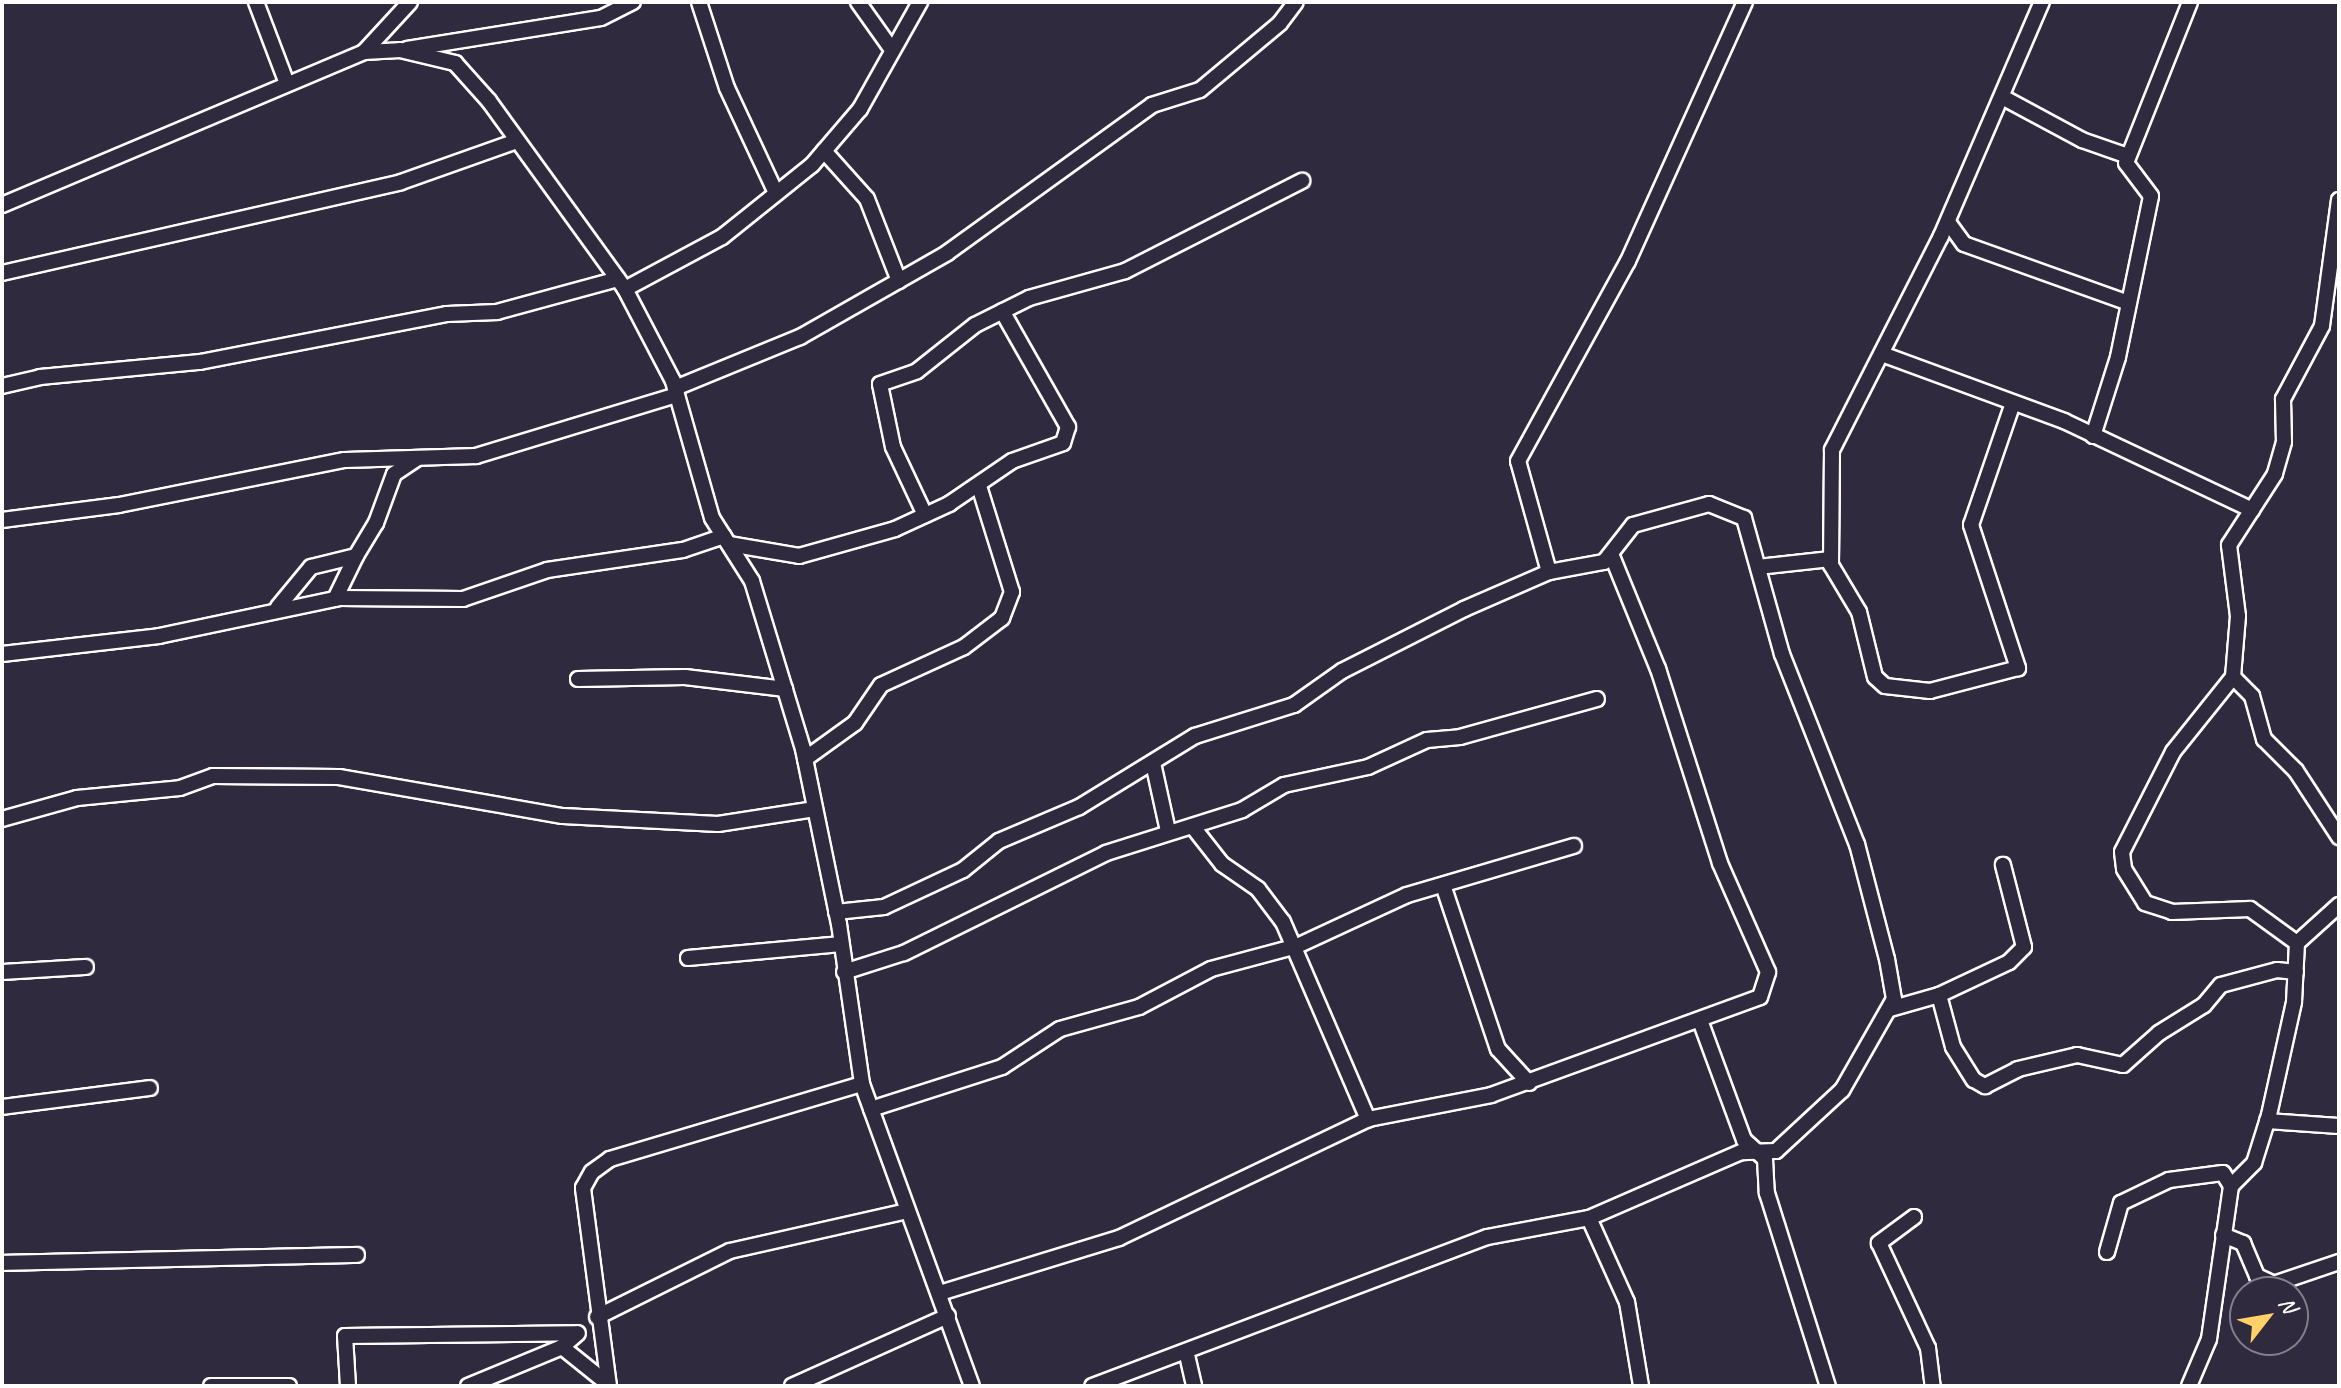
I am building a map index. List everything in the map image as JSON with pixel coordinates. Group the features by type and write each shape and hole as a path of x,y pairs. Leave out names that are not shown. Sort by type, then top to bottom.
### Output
{"street":[{"path":"256,2 286,81"},
{"path":"364,52 410,2"},
{"path":"2,205 228,112 286,81 364,52 452,43 601,18 633,2"},
{"path":"699,2 727,88 776,193"},
{"path":"858,2 890,47"},
{"path":"2,386 40,377 200,362 447,314 497,312 622,284 722,237 824,151 860,109 890,47 920,2"},
{"path":"2,520 119,505 345,460 476,456 676,392 800,337 899,281 1152,105 1200,90 1280,23 1296,2"},
{"path":"1549,572 1518,461 1628,261 1745,2"},
{"path":"2013,403 1971,525 2018,668 1930,691 1885,686 1875,677 1859,612 1831,559 1832,450 1948,222 2004,98 2042,2"},
{"path":"2093,436 2129,303 2151,196 2126,163 2190,2"},
{"path":"452,43 455,63 517,141 622,284 676,392 712,518 752,581 805,759 836,912 862,1084 972,1386"},
{"path":"400,50 455,63"},
{"path":"2004,98 2082,140 2128,156"},
{"path":"2,273 401,182 517,141"},
{"path":"824,151 867,199 899,281"},
{"path":"925,515 893,447 880,384 917,371 975,325 1002,311 1052,289 1125,271 1302,181"},
{"path":"2297,943 2250,909 2172,912 2145,903 2124,869 2122,852 2173,752 2233,677 2238,616 2229,545 2252,510 2281,453 2283,399 2322,326 2339,200"},
{"path":"1948,222 1964,244 2129,303"},
{"path":"2,654 159,636 278,607 335,599 463,599 547,570 683,550 726,540 799,556 925,515 979,486 1012,461 1063,443 1068,427 1002,311"},
{"path":"1882,354 2093,436 2252,510"},
{"path":"335,599 376,523 394,474 417,458"},
{"path":"805,759 855,723 881,685 964,647 1002,618 1012,592 979,486"},
{"path":"836,912 884,907 1153,763 1195,736 1294,705 1342,671 1549,572 1604,562 1633,525 1709,504 1744,518 1782,654 1857,844 1887,959 1890,1009 1842,1090 1813,1121 1776,1151 1755,1150 1674,1177 1589,1218 1487,1237 1187,1355 1092,1386"},
{"path":"940,1293 1119,1238 1368,1119 1529,1083 1701,1023 1760,997 1768,972 1720,863 1658,669 1611,554"},
{"path":"278,607 311,567 356,556"},
{"path":"1758,567 1831,559"},
{"path":"578,679 685,677 785,689"},
{"path":"2233,677 2252,696 2264,739 2296,771 2339,837"},
{"path":"844,972 904,953 1106,853 1242,810 1284,785 1368,767 1427,740 1460,737 1597,699"},
{"path":"1153,763 1168,831"},
{"path":"2,819 77,798 180,788 213,776 339,777 563,816 718,824 815,809"},
{"path":"1193,827 1222,864 1258,889 1297,946 1368,1119"},
{"path":"871,1109 1002,1067 1060,1029 1139,1007 1211,969 1297,946 1443,885 1574,846"},
{"path":"1890,1009 1939,995 2009,962 2024,947 2003,865"},
{"path":"1443,885 1498,1049 1529,1083"},
{"path":"2189,1386 2209,1339 2231,1186 2254,1163 2267,1121 2296,972 2297,943 2339,905"},
{"path":"688,958 841,944"},
{"path":"2,972 86,967"},
{"path":"1939,995 1953,1047 1974,1080 1985,1086 2018,1069 2077,1055 2123,1065 2159,1033 2204,1005 2221,985 2277,970 2296,972"},
{"path":"1701,1023 1744,1140 1765,1159 1767,1193 1828,1386"},
{"path":"608,1385 583,1188 592,1172 610,1159 862,1084"},
{"path":"2,1107 150,1088"},
{"path":"2267,1121 2339,1126"},
{"path":"2107,1252 2121,1203 2169,1180 2223,1173 2231,1186"},
{"path":"468,1386 562,1347 577,1333 730,1251 907,1211"},
{"path":"1914,1217 1879,1243 1928,1348 1933,1386"},
{"path":"1589,1218 1627,1302 1641,1386"},
{"path":"2223,1235 2243,1243 2257,1276 2274,1284 2339,1262"},
{"path":"2,1263 357,1255"},
{"path":"792,1386 948,1316"},
{"path":"348,1386 345,1336 577,1333"},
{"path":"562,1347 608,1385"},
{"path":"1187,1355 1194,1386"},
{"path":"211,1386 289,1386"}]}
